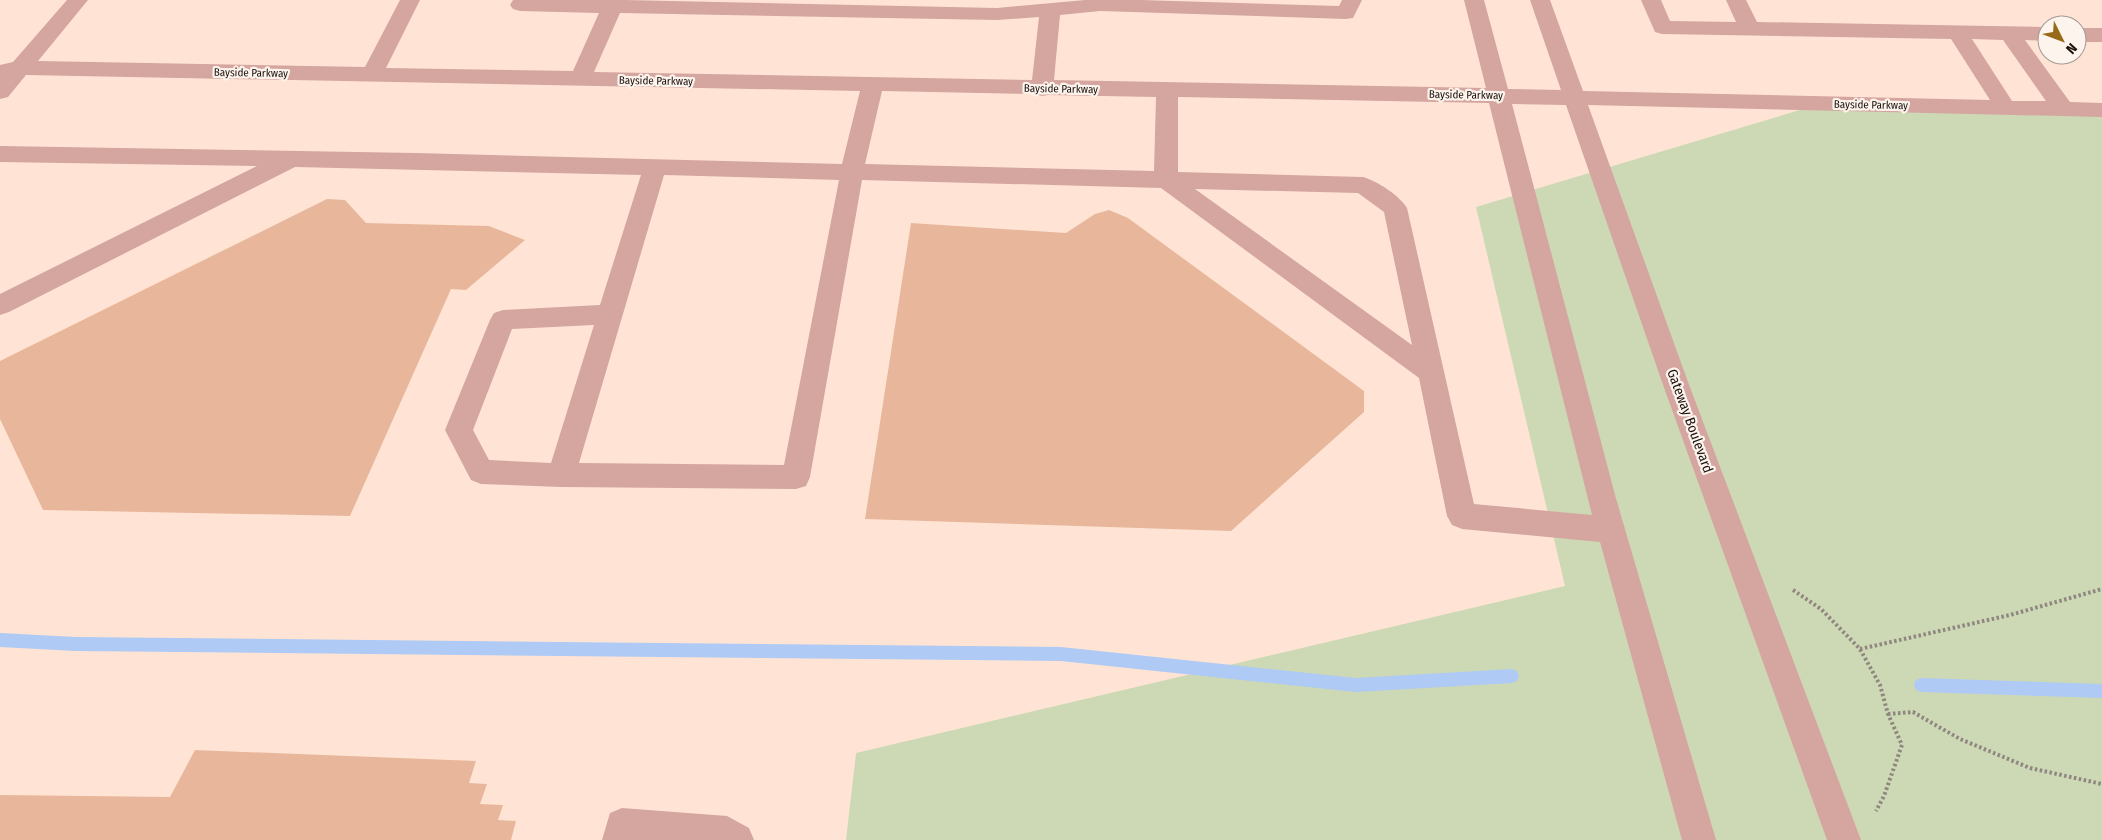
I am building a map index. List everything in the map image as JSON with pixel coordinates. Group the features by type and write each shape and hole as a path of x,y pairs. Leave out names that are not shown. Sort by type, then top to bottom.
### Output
{"street":[{"path":"0,92 7,68 78,0"},
{"path":"371,76 410,0"},
{"path":"523,0 520,5 704,4 997,14 1100,5 1346,13 1352,0"},
{"path":"1474,0 1611,530 1699,840"},
{"name":"Gateway Boulevard","path":"1540,0 1573,98 1713,485 1844,840"},
{"path":"1651,0 1662,27 2037,34"},
{"path":"1736,0 1750,28"},
{"path":"580,79 614,3"},
{"path":"1042,89 1050,9"},
{"path":"1957,32 2006,108"},
{"path":"2009,34 2063,109"},
{"path":"2087,35 2102,35"},
{"name":"Bayside Parkway","path":"7,68 1042,89 1499,96 2102,110"},
{"path":"610,314 503,320 459,430 480,472 561,475 796,477 852,172 872,85"},
{"path":"1166,180 1167,91"},
{"path":"0,154 655,167 1363,185 1394,208 1462,516 1611,530"},
{"path":"0,305 292,159"},
{"path":"561,475 655,167"},
{"path":"1166,180 1431,373"},
{"path":"619,840 622,825 727,833 737,840"}],"path":[{"path":"1790,588 1821,609 1860,649 1880,685 1888,714 1902,745 1884,796 1872,818"},
{"path":"1860,649 2010,615 2102,589"},
{"path":"1888,714 1912,712 1960,739 2030,768 2102,784"}],"shaded area":[{"path":"0,0 2102,0 2102,840 0,840"}],"green space":[{"path":"1823,103 2102,110 2102,840 846,840 856,753 1565,586 1476,207"}],"building":[{"path":"327,199 345,200 366,223 489,226 525,240 466,290 451,289 350,516 43,510 0,419 0,361"},
{"path":"1109,210 1128,218 1364,391 1364,412 1231,531 865,519 911,223 1066,233 1095,214"},
{"path":"195,750 476,761 469,783 487,784 480,804 503,805 498,820 516,821 511,840 0,840 0,795 170,797"}],"waterway":[{"path":"0,640 76,644 1061,654 1356,685 1512,676"},
{"path":"1921,685 2102,691"}]}
